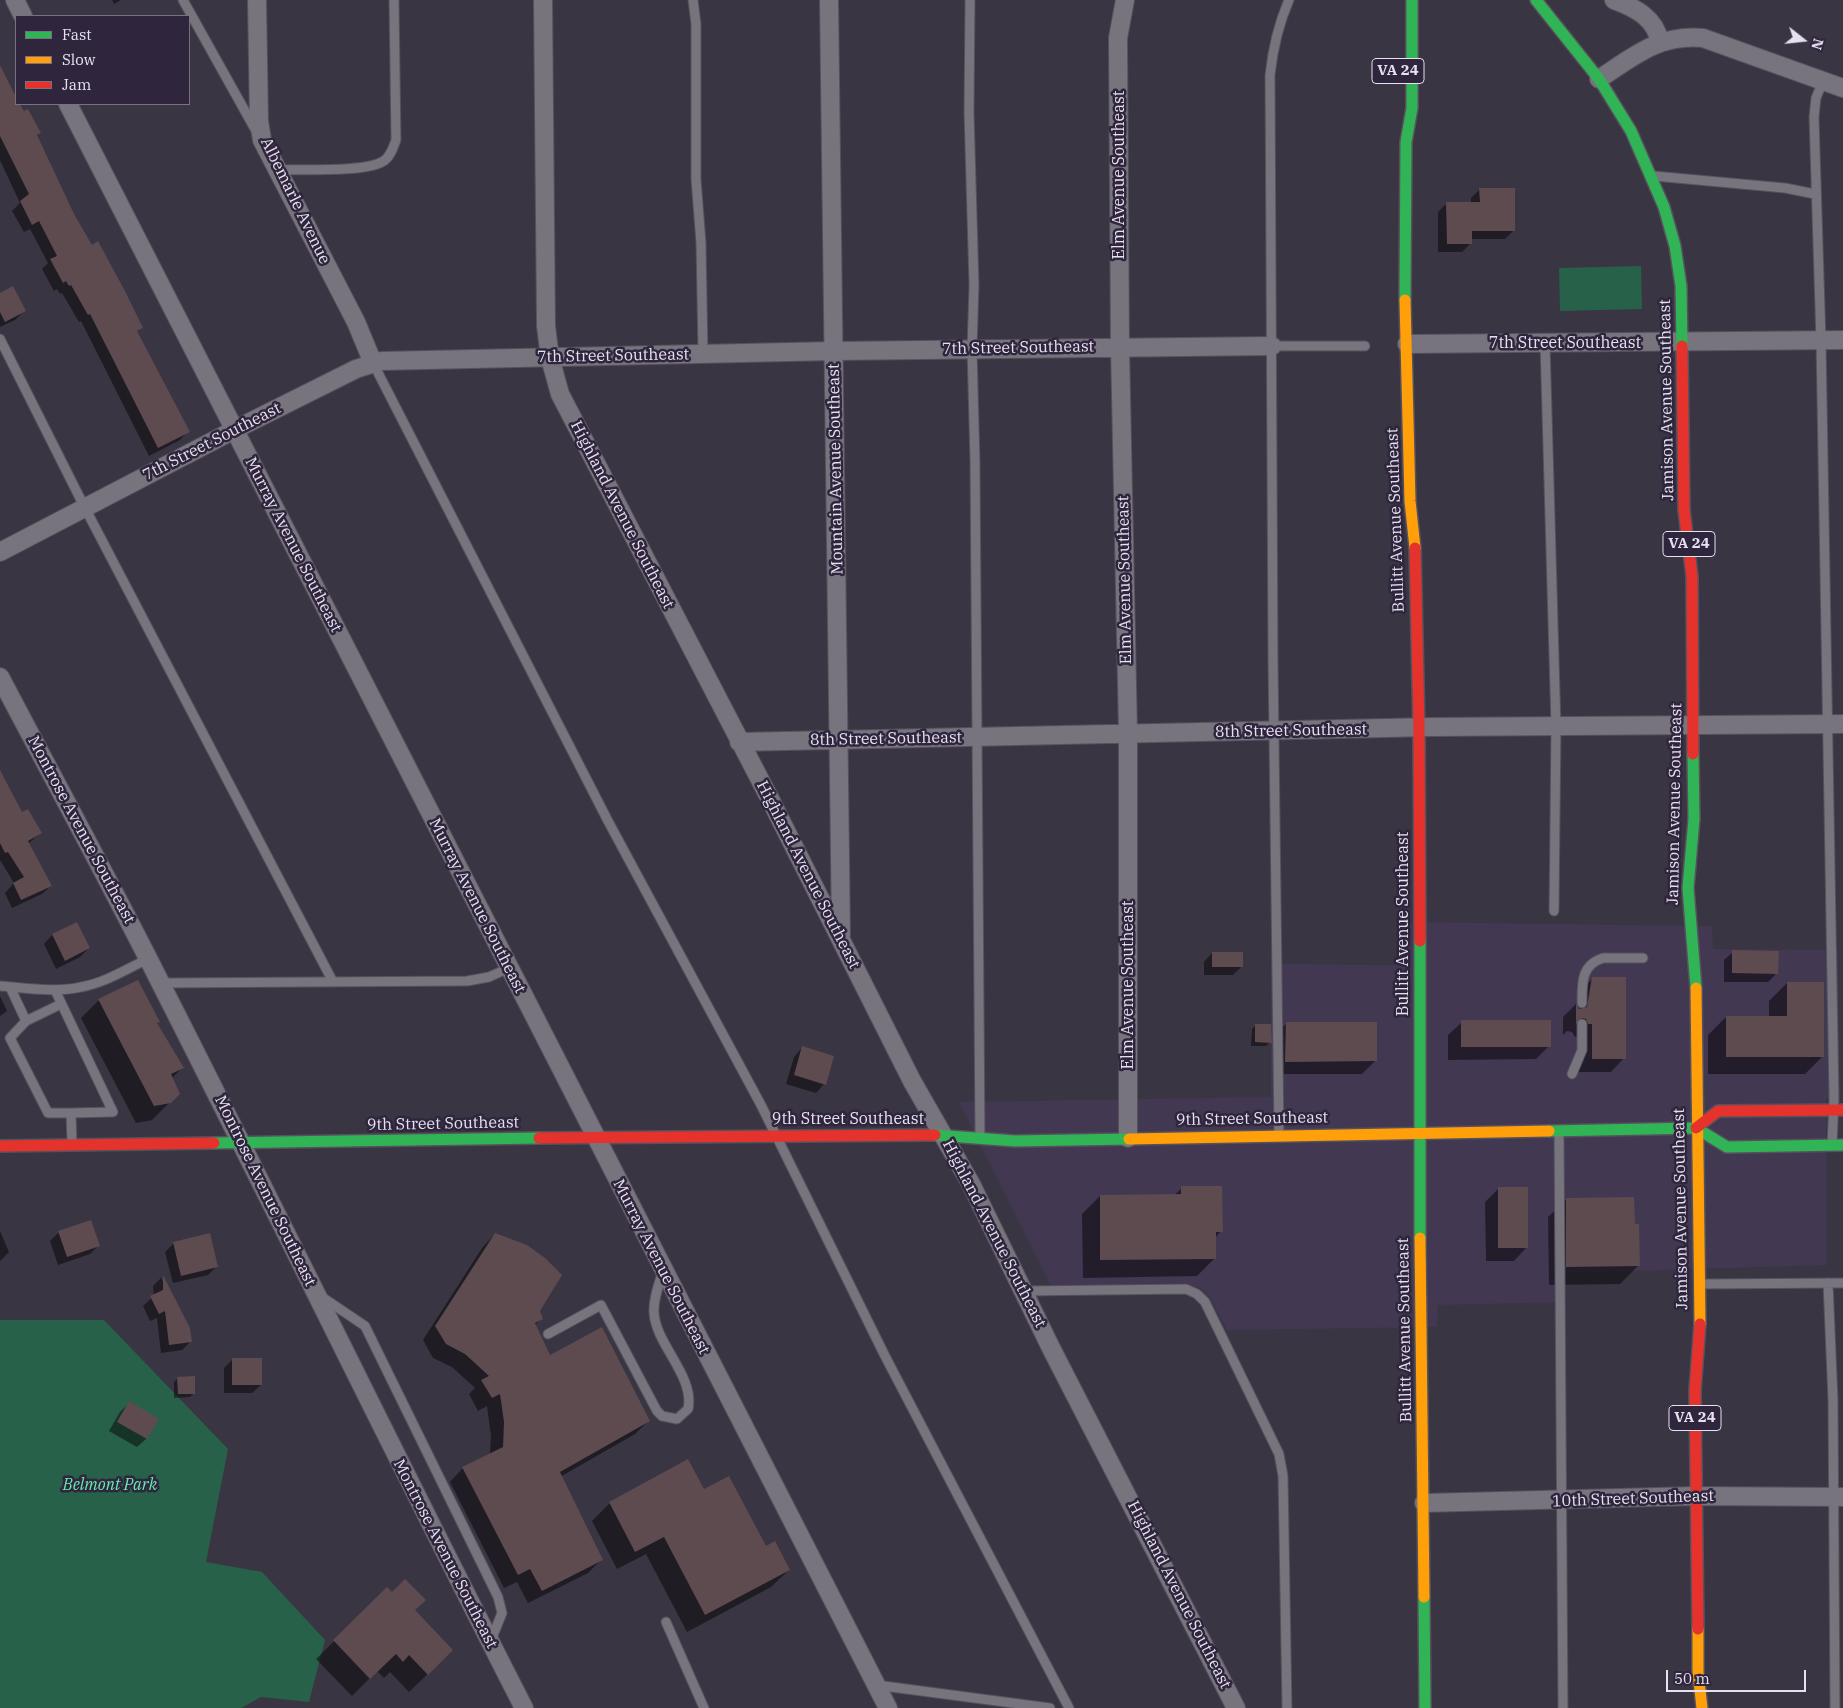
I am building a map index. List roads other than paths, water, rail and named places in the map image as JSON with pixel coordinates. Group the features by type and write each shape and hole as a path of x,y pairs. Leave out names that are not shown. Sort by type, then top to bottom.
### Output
{"main road":[{"name":"Bullitt Avenue Southeast","path":"1412,0 1412,108 1406,142 1404,254 1410,501 1416,561 1419,728 1419,1132 1425,1708"},
{"path":"1413,17 1424,0"},
{"name":"Jamison Avenue Southeast","path":"1536,0 1598,79 1631,132 1652,176 1664,207 1675,246 1681,286 1684,510 1692,576 1694,819 1688,888 1696,979 1696,1128 1700,1336 1694,1390 1698,1672 1702,1708"},
{"name":"Bullitt Avenue Southeast","path":"1400,106 1406,142"},
{"path":"1838,1110 1718,1111 1696,1128 1727,1147 1838,1145"},
{"name":"9th Street Southeast","path":"0,1146 774,1135 944,1135 1015,1141 1558,1129 1696,1128"}],"street":[{"path":"15,0 22,15"},
{"name":"Albemarle Avenue","path":"257,0 259,121 262,140 356,322 373,363"},
{"name":"Highland Avenue Southeast","path":"543,0 546,326 550,358 560,394 841,938 912,1081 944,1135 1236,1708"},
{"name":"Mountain Avenue Southeast","path":"829,0 841,938"},
{"name":"Elm Avenue Southeast","path":"1110,0 1120,22"},
{"name":"Elm Avenue Southeast","path":"1125,0 1118,38 1120,347 1128,733 1128,1138"},
{"path":"1614,0 1644,14 1653,23 1660,42"},
{"path":"1598,79 1660,42 1685,36 1703,38 1843,88"},
{"name":"Murray Avenue Southeast","path":"69,105 663,1271 807,1546 888,1708"},
{"name":"7th Street Southeast","path":"1407,344 1682,343 1843,340"},
{"name":"7th Street Southeast","path":"0,552 234,430 373,363 834,351 1272,346"},
{"name":"Montrose Avenue Southeast","path":"0,677 161,983 524,1708"},
{"name":"8th Street Southeast","path":"739,742 1419,728 1835,724"},
{"name":"10th Street Southeast","path":"1424,1503 1560,1501 1695,1496 1838,1497"}],"lane":[{"path":"183,0 262,140"},
{"path":"276,170 367,168 384,161 392,151 396,140 394,0"},
{"path":"693,0 696,24 696,179 703,354"},
{"path":"970,0 969,112 974,285 972,349 978,738 980,1138"},
{"path":"1279,1135 1276,731 1273,660 1270,75 1272,50 1280,20 1289,0"},
{"path":"1823,81 1816,98 1814,117 1815,194 1835,724 1838,1145"},
{"path":"1652,176 1784,188 1815,194"},
{"path":"0,339 85,508 332,980"},
{"path":"1545,343 1556,727 1554,911"},
{"path":"1272,346 1365,346"},
{"path":"373,363 608,821 774,1135 884,1356 1068,1708"},
{"path":"1582,1003 1582,981 1585,971 1596,960 1643,958"},
{"path":"0,986 54,990 80,988 106,980 148,959"},
{"path":"161,983 332,980 467,981 489,977 508,968"},
{"path":"10,987 26,1020"},
{"path":"54,990 62,1004 113,1112 48,1113 10,1038 26,1020 62,1004"},
{"path":"1572,1074 1582,1050 1582,1024"},
{"path":"71,1112 72,1145"},
{"path":"1558,1129 1563,1708"},
{"path":"548,1334 601,1305 657,1411 662,1416 677,1419 688,1409 689,1393 656,1326 654,1311 663,1271"},
{"path":"1828,1283 1838,1497 1835,1708"},
{"path":"1700,1284 1843,1283"},
{"path":"1024,1291 1186,1289 1197,1294 1205,1302 1279,1454 1284,1476 1287,1708"},
{"path":"316,1294 350,1314 364,1326 369,1335 498,1597 502,1614 490,1643"},
{"path":"666,1622 704,1708"},
{"path":"876,1685 1050,1708"}],"park label":[{"name":"Belmont Park","path":"110,1485"}]}
